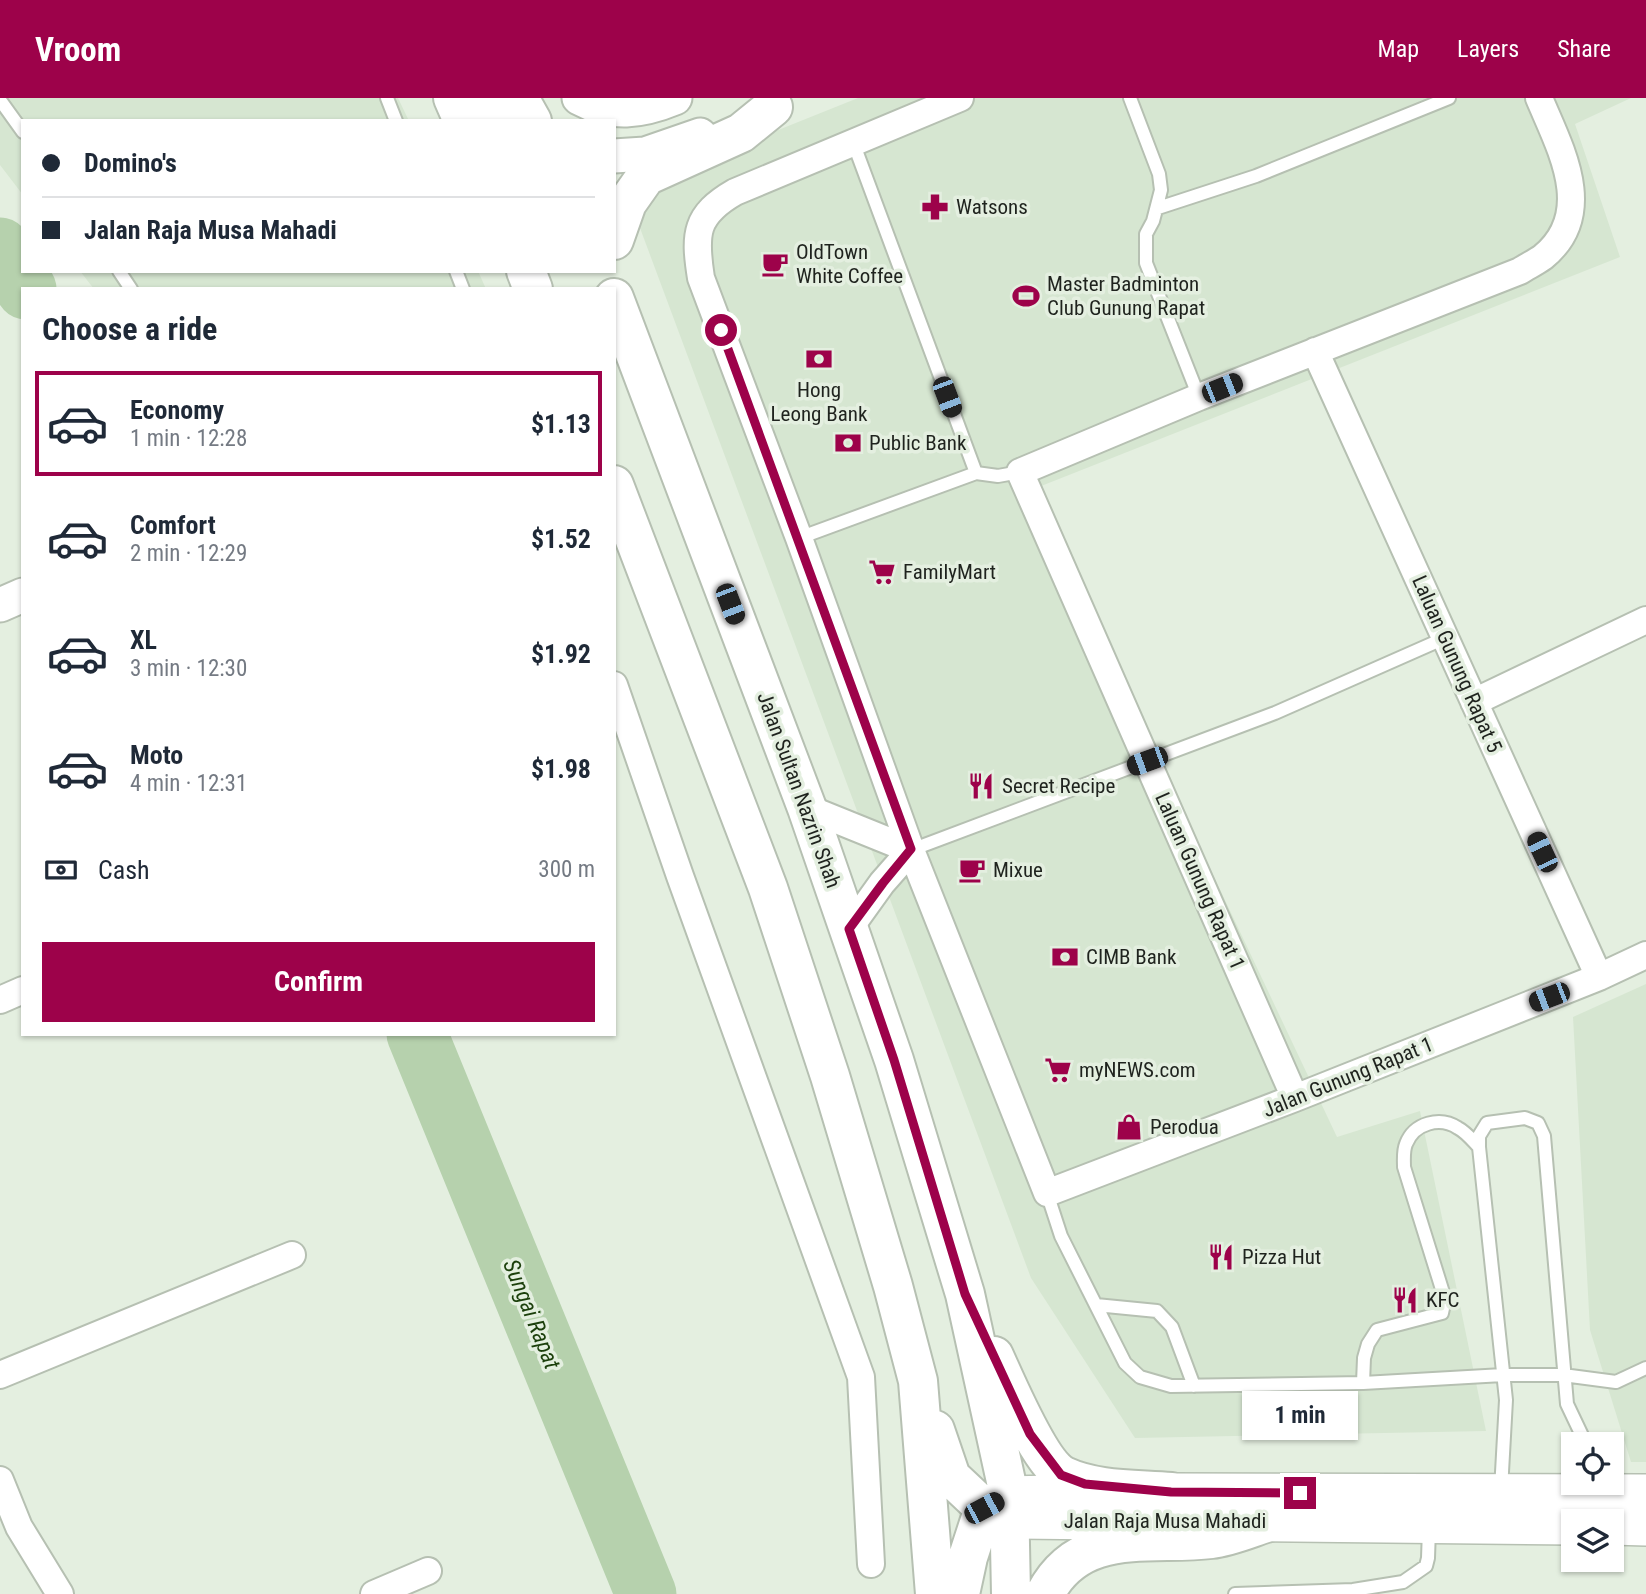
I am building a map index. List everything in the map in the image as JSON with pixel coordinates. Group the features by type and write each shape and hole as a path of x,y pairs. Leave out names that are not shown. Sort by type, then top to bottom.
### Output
{"highway":[{"path":"453,98 462,119"},
{"path":"488,98 495,119"},
{"path":"519,98 531,119"},
{"path":"542,98 549,119"},
{"path":"616,246 627,203 646,176 741,134 783,103"},
{"name":"Jalan Sultan Nazrin Shah","path":"616,293 807,808 894,1060 965,1294 1001,1508 1011,1594"},
{"path":"616,490 768,888 834,1089 893,1286 918,1381 951,1477 1001,1508 968,1557 960,1594"},
{"path":"965,1294 1030,1434 1061,1475 1085,1484 1171,1492"},
{"path":"918,1381 935,1594"},
{"path":"1045,1594 1068,1564 1098,1547 1138,1541 1213,1539 1269,1522"}],"main road":[{"name":"Jalan Raja Musa Mahadi","path":"1001,1508 1171,1492 1429,1509 1561,1525"},
{"name":"Jalan Raja Musa Mahadi","path":"1001,1508 1269,1522 1429,1509 1501,1494 1623,1498 1646,1527"}],"street":[{"path":"579,98 597,108 626,111 674,98"},
{"path":"960,98 852,141 713,204 701,223 697,249 701,278 799,538 911,849 1047,1193"},
{"path":"1020,472 1199,397 1520,271 1544,256 1563,233 1572,205 1570,175 1539,98"},
{"path":"616,156 645,154 783,103"},
{"name":"Laluan Gunung Rapat 5","path":"1315,351 1599,977"},
{"name":"Laluan Gunung Rapat 1","path":"1020,472 1295,1098"},
{"path":"0,605 21,596"},
{"path":"1474,702 1646,620"},
{"path":"616,691 861,1377 871,1564"},
{"path":"807,808 911,849"},
{"path":"849,929 911,849"},
{"name":"Jalan Gunung Rapat 1","path":"1047,1193 1599,977 1646,954"},
{"path":"0,1000 21,991"},
{"path":"0,1374 292,1255"},
{"path":"0,1480 19,1527 60,1594"},
{"path":"374,1594 428,1571"}],"lane":[{"path":"387,98 395,119"},
{"path":"1130,98 1159,174 1161,190 1158,208 1146,234 1146,262 1199,397"},
{"path":"1158,208 1256,176 1449,98"},
{"path":"0,100 21,129"},
{"path":"852,141 976,473"},
{"path":"799,538 976,473 999,476 1020,472"},
{"path":"911,849 1275,713 1445,638"},
{"path":"1501,1494 1506,1400 1479,1147 1479,1136 1487,1123 1525,1118 1538,1123 1544,1136 1563,1375 1567,1404 1580,1432"},
{"path":"1363,1384 1364,1358 1368,1344 1377,1330 1442,1312 1445,1299 1404,1167 1405,1146 1413,1132 1427,1124 1440,1121 1459,1128 1479,1147"},
{"path":"1047,1193 1061,1236 1125,1363 1140,1377 1171,1386 1363,1384 1503,1375 1563,1375 1616,1382 1646,1368"},
{"path":"1096,1305 1157,1311 1172,1327 1194,1386"},
{"path":"1235,1594 1353,1590 1403,1582 1426,1566 1429,1509"}],"shaded area":[{"path":"0,98 398,98 408,119 21,119 21,192 0,165"},
{"path":"858,98 1631,98 1575,124 1620,257 1031,490 1337,1137 1420,1111 1486,1431 1135,1438 1031,1278 640,228 658,178"},
{"path":"82,273 479,273 485,287 92,287"},
{"path":"1646,984 1646,1462 1631,1462 1624,1432 1622,1432 1590,1330 1573,1017"}],"waterway":[{"name":"Sungai Rapat","path":"0,248 25,287"},
{"name":"Sungai Rapat","path":"418,1036 646,1594"}],"place":[{"name":"Watsons","path":"935,207"},
{"name":"OldTown White Coffee","path":"775,264"},
{"name":"Master Badminton Club Gunung Rapat","path":"1026,296"},
{"name":"Hong Leong Bank","path":"819,359"},
{"name":"Public Bank","path":"848,443"},
{"name":"FamilyMart","path":"882,572"},
{"name":"Secret Recipe","path":"981,786"},
{"name":"Mixue","path":"972,870"},
{"name":"CIMB Bank","path":"1065,957"},
{"name":"myNEWS.com","path":"1058,1070"},
{"name":"Perodua","path":"1129,1127"},
{"name":"Pizza Hut","path":"1221,1257"},
{"name":"KFC","path":"1405,1300"}],"route":[{"path":"721,330 911,849 849,929 894,1060 965,1294 1030,1434 1061,1475 1085,1484 1171,1492 1300,1493"}]}
